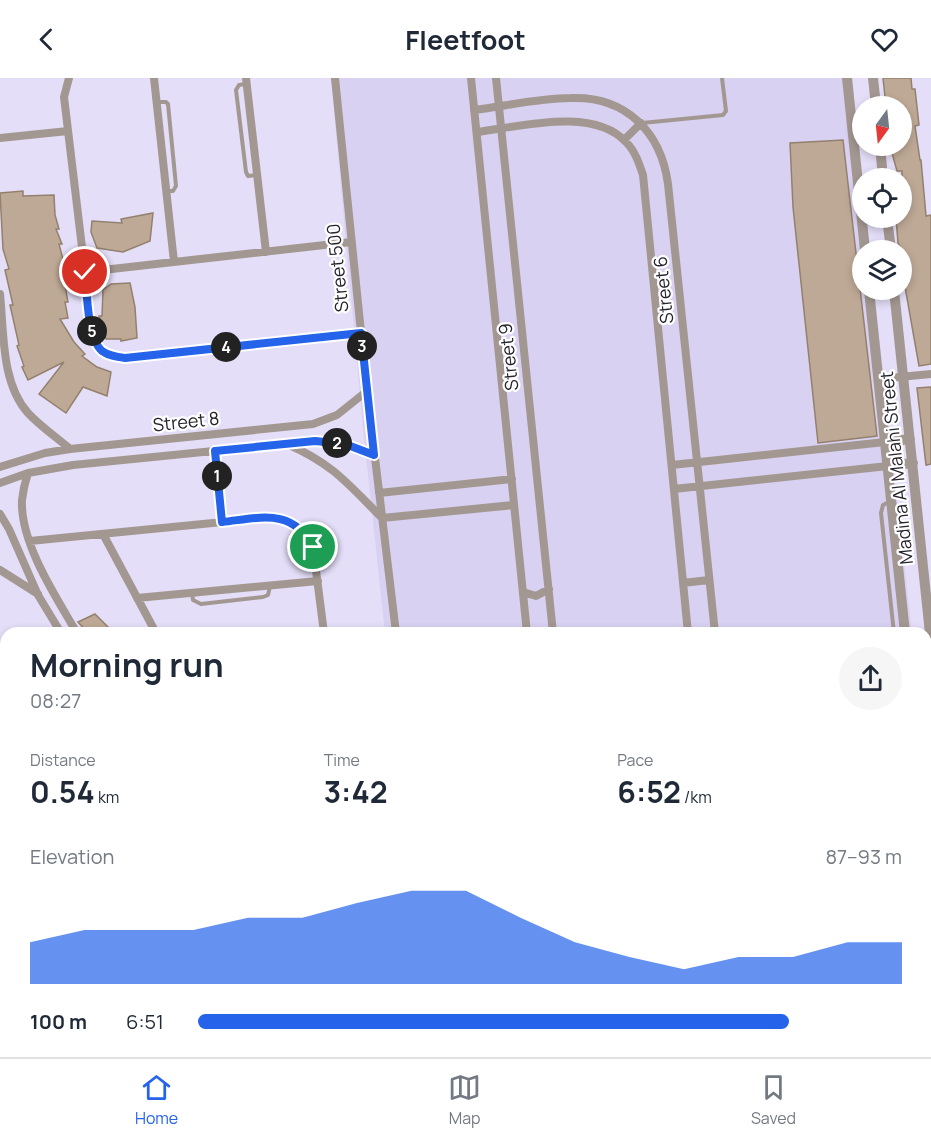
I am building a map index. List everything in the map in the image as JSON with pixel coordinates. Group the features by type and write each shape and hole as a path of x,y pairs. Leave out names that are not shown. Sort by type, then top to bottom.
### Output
{"street":[{"path":"69,78 64,98 92,331 95,342 103,351 113,357 125,358 361,333"},
{"path":"154,78 174,262"},
{"name":"Street 500","path":"335,78 374,455 395,627"},
{"name":"Street 9","path":"471,78 526,627"},
{"name":"Street 9","path":"496,78 553,627"},
{"path":"847,78 864,240"},
{"path":"873,78 875,96"},
{"path":"247,81 266,252"},
{"name":"Street 6","path":"474,110 571,98 588,99 618,107 641,123 655,141 666,167 714,627"},
{"name":"Street 6","path":"477,132 557,122 586,122 600,126 624,140 633,150 643,175 687,627"},
{"path":"624,140 641,123"},
{"path":"0,138 68,131"},
{"path":"85,272 351,242"},
{"path":"0,294 10,379 17,397 28,413 70,449"},
{"name":"Madina Al Malahi Street","path":"870,300 904,627"},
{"name":"Madina Al Malahi Street","path":"895,300 929,627"},
{"path":"879,379 931,374"},
{"name":"Street 8","path":"0,467 29,457 70,449 314,424 337,415 367,391"},
{"path":"672,465 910,439"},
{"name":"Street 8","path":"0,483 49,468 315,441 330,441 353,446 374,455"},
{"path":"286,444 303,451 333,469 382,518 514,505"},
{"path":"110,445 112,461"},
{"path":"215,451 222,522"},
{"path":"674,489 913,463"},
{"path":"28,473 22,499 24,519 45,577 74,627"},
{"path":"379,492 512,479"},
{"path":"0,514 16,543 38,594 57,627"},
{"path":"16,543 30,539 273,517 286,520 297,526 313,547 323,627"},
{"path":"103,534 153,627"},
{"path":"0,570 38,594"},
{"path":"683,583 709,580"},
{"path":"137,598 318,581"},
{"path":"523,592 529,596 536,596 549,589"}],"lane":[{"path":"641,123 723,115 726,111 722,78"},
{"path":"891,500 883,505 881,513 893,627"}],"shaded area":[{"path":"331,78 852,78 854,96 852,96 852,156 860,156 861,168 852,168 852,228 868,228 869,240 852,240 852,300 875,300 911,627 384,627 363,428"}],"building":[{"path":"883,78 911,78 912,89 915,89 919,125 915,126 921,160 926,216 931,215 931,364 919,366 907,300 912,300 912,240 898,240 897,228 912,228 912,168 896,168 893,156 912,156 912,96 885,96"},
{"path":"843,140 854,240 852,240 852,300 861,300 877,436 818,443 793,207 790,143"},
{"path":"23,191 23,196 54,195 55,215 59,229 56,229 62,244 59,244 65,267 62,268 68,302 65,302 68,318 60,319 74,342 85,354 82,356 97,367 111,372 107,396 83,387 66,413 39,394 64,362 28,380 17,346 19,345 10,305 13,305 5,270 9,269 3,249 0,193"},
{"path":"153,213 150,241 123,252 97,248 91,232 92,221 122,223 121,219"},
{"path":"130,283 135,307 137,338 121,341 121,339 106,339 99,316 102,316 103,290 111,284"},
{"path":"931,387 931,464 926,465 917,388"},
{"path":"95,614 108,627 83,627 78,622"}],"route":[{"path":"85,272 95,342 113,357 125,358 361,333 374,455 330,441 215,451 222,522 273,517 286,520 306,535 313,547"}]}
